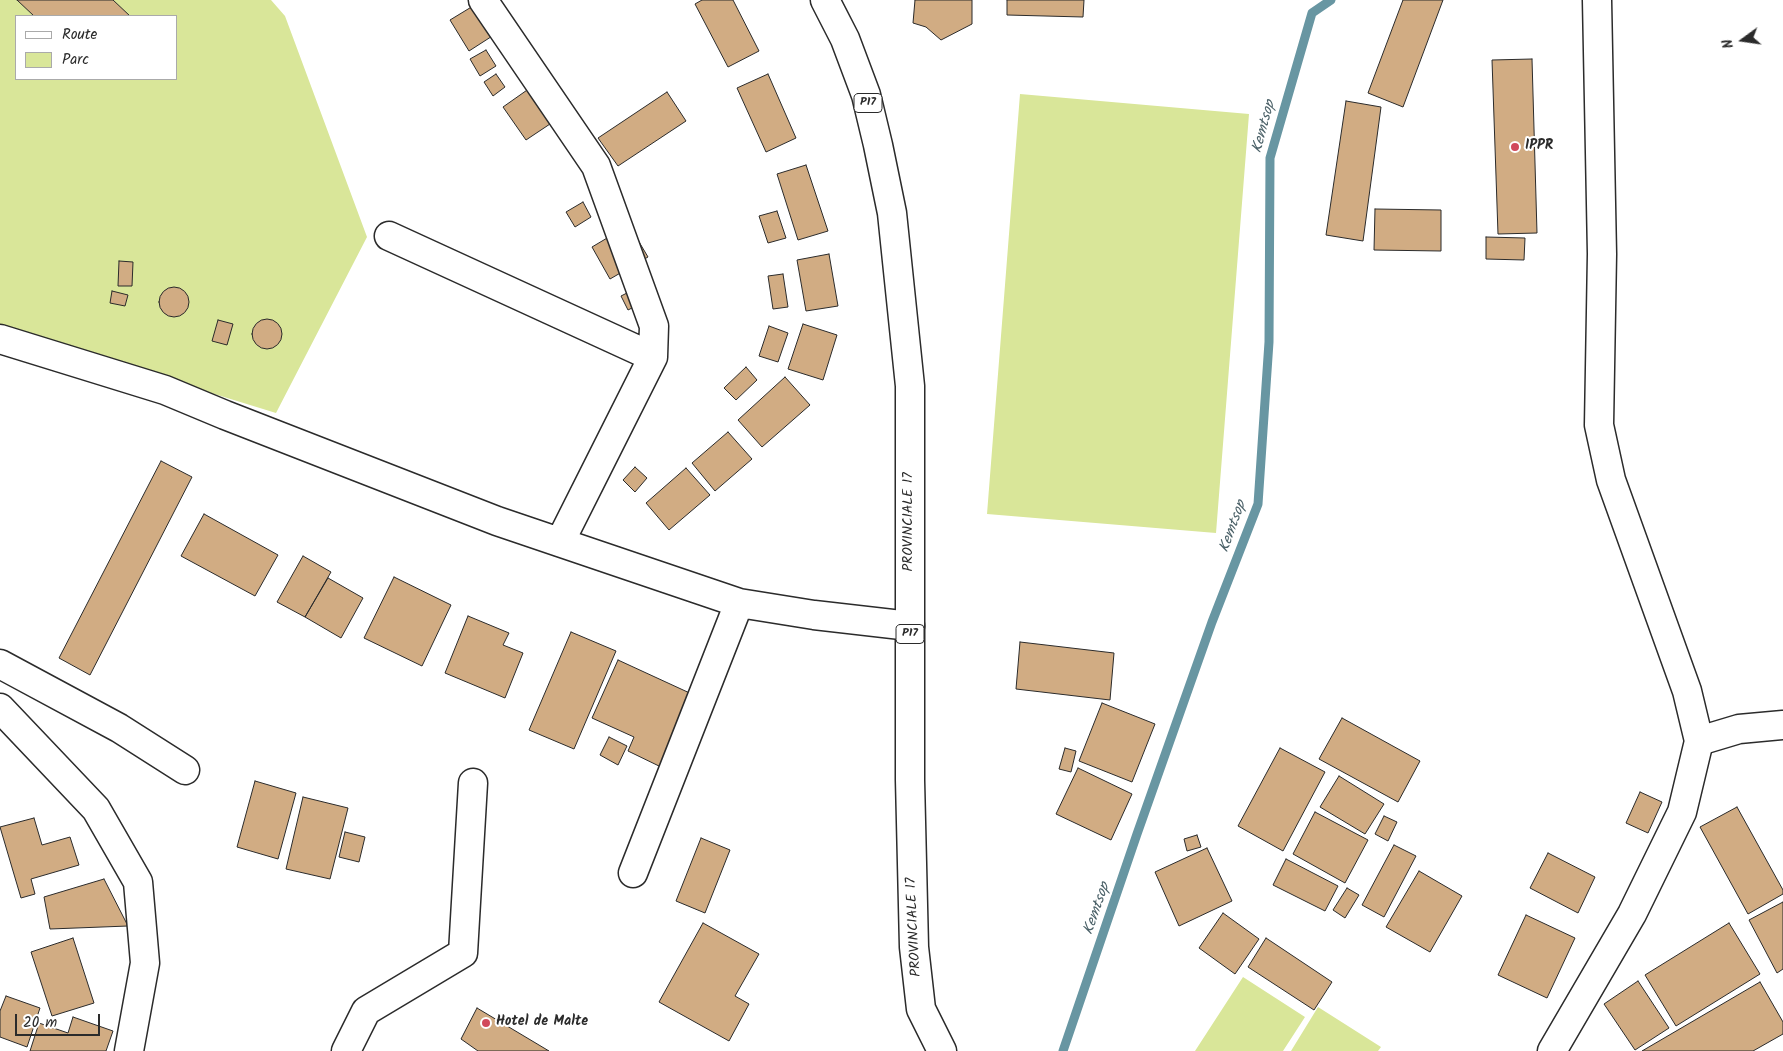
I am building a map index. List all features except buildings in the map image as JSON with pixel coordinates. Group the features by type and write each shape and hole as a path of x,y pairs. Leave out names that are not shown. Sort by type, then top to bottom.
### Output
{"street":[{"path":"483,0 596,166 654,326 653,357 560,542"},
{"name":"PROVINCIALE 17","path":"825,0 845,39 866,95 892,213 910,386 910,780 914,947 921,1009 942,1051"},
{"path":"1552,1051 1632,914 1682,812 1699,740 1686,690 1610,480 1599,425 1602,254 1597,0"},
{"path":"389,236 653,357"},
{"path":"0,339 165,390 470,510 739,602 814,615 910,626"},
{"path":"633,873 739,602"},
{"path":"0,664 119,728 185,770"},
{"path":"0,708 96,809 138,882 145,963 129,1051"},
{"path":"1699,740 1739,729 1783,725"},
{"path":"346,1051 366,1011 463,953 473,783"}],"green space":[{"path":"0,0 271,0 285,16 367,237 276,413 0,328"},
{"path":"1020,94 1249,114 1216,533 987,514"},
{"path":"1243,977 1305,1017 1283,1051 1195,1051"},
{"path":"1318,1007 1381,1047 1378,1051 1291,1051"}],"waterway":[{"name":"Kemtsop","path":"1063,1051 1212,622 1258,504 1269,342 1270,158 1312,13 1331,0"}],"place":[{"name":"IPPR","path":"1515,147"},
{"name":"Hotel de Malte","path":"486,1023"}]}
